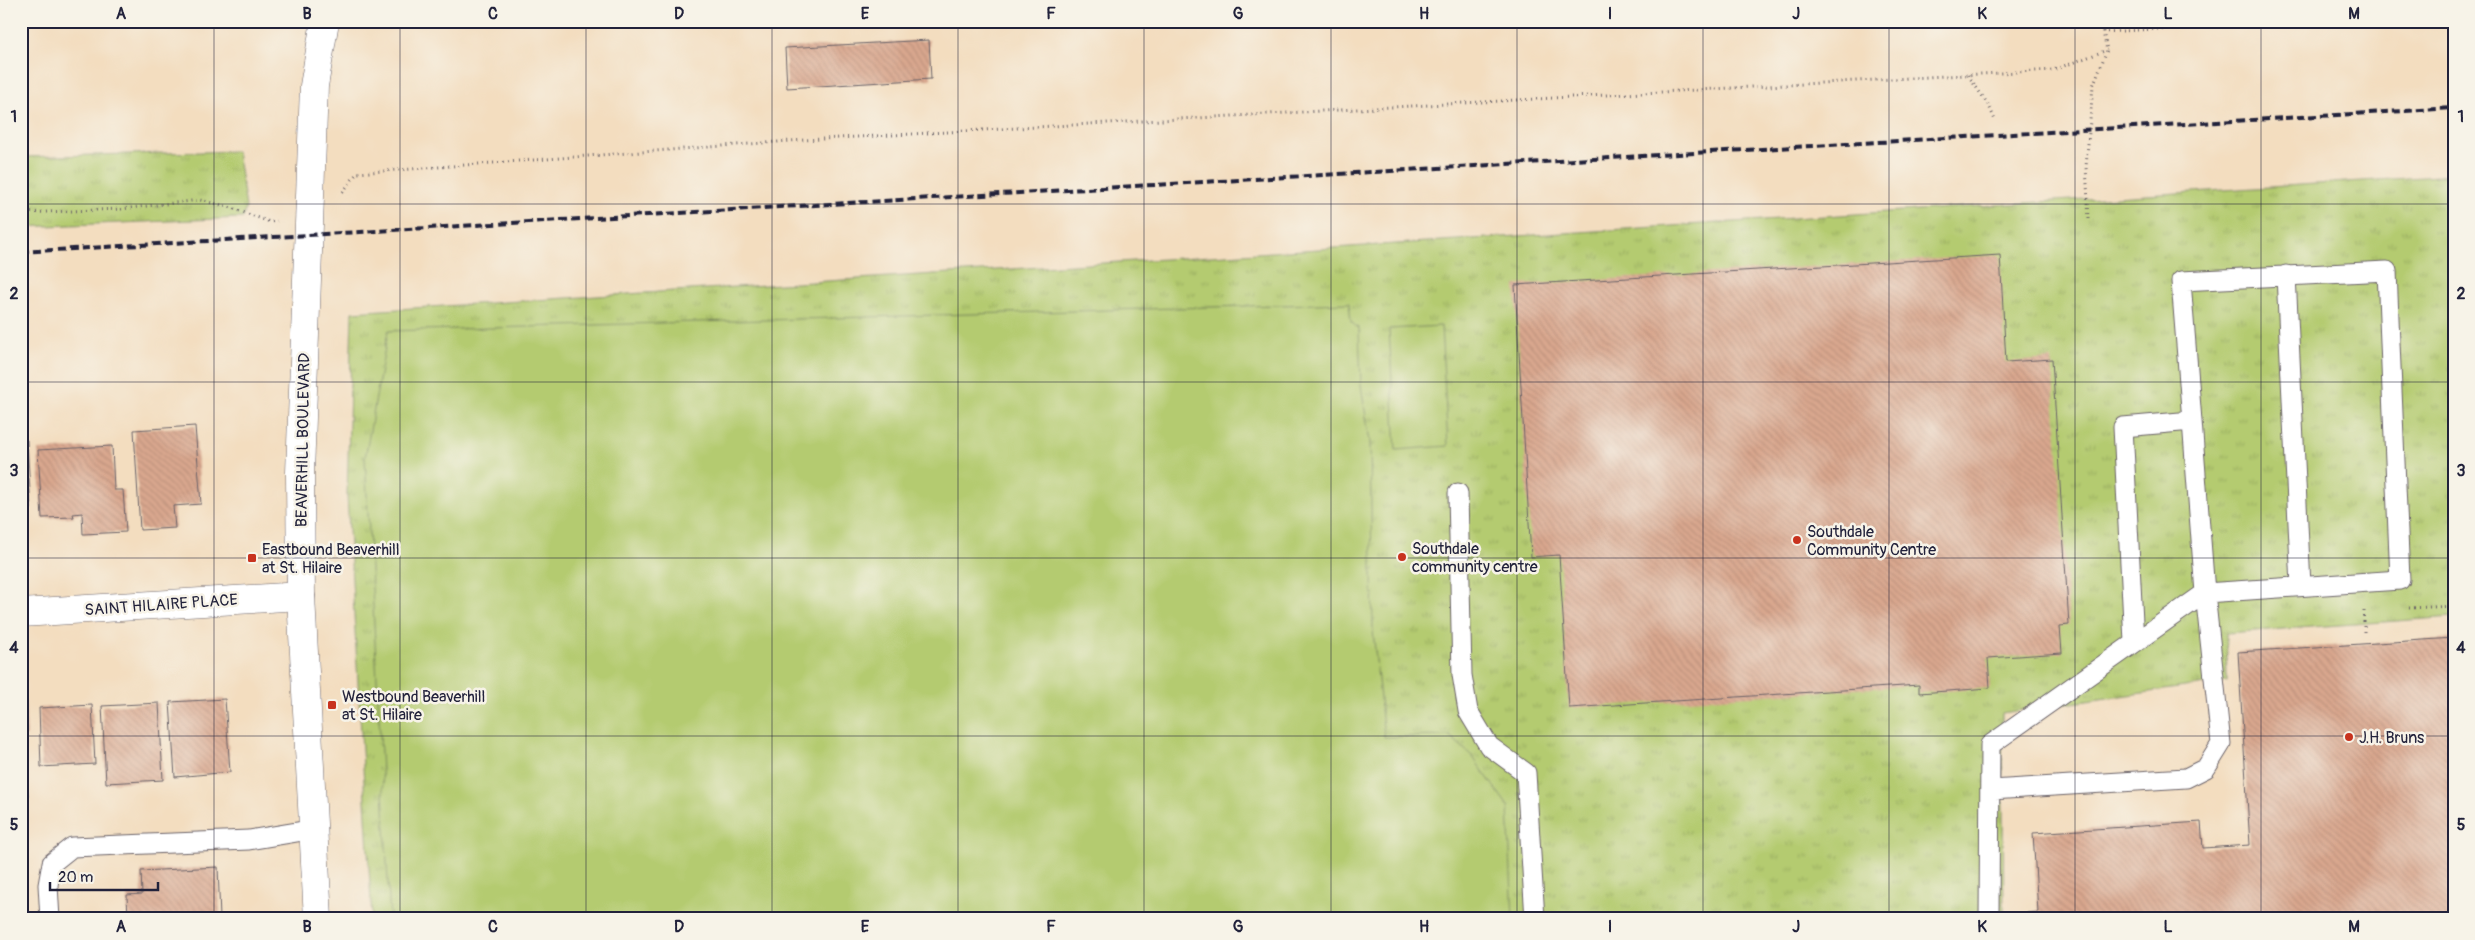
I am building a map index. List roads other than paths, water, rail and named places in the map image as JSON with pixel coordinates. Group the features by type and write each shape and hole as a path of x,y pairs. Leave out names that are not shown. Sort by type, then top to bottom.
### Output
{"street":[{"name":"BEAVERHILL BOULEVARD","path":"318,919 302,596 300,473 314,86 325,21"},
{"name":"SAINT HILAIRE PLACE","path":"21,613 302,596"}],"lane":[{"path":"1989,919 1990,745 2205,593 2400,580 2387,271 2181,282 2205,593 2221,744 2206,768 2186,778 1991,790"},
{"path":"2286,275 2301,586"},
{"path":"2134,642 2123,427 2192,422"},
{"path":"1458,493 1462,675 1466,702 1468,711 1489,746 1526,773 1535,919"},
{"path":"50,919 48,885 52,863 72,847 249,840 315,829"}],"railway":[{"path":"21,252 2454,108"}],"place":[{"name":"Southdale Community Centre","path":"1797,540"},
{"name":"Southdale community centre","path":"1402,557"},
{"name":"Eastbound Beaverhill at St. Hilaire","path":"252,558"},
{"name":"Westbound Beaverhill at St. Hilaire","path":"332,705"},
{"name":"J.H. Bruns","path":"2349,737"}]}
